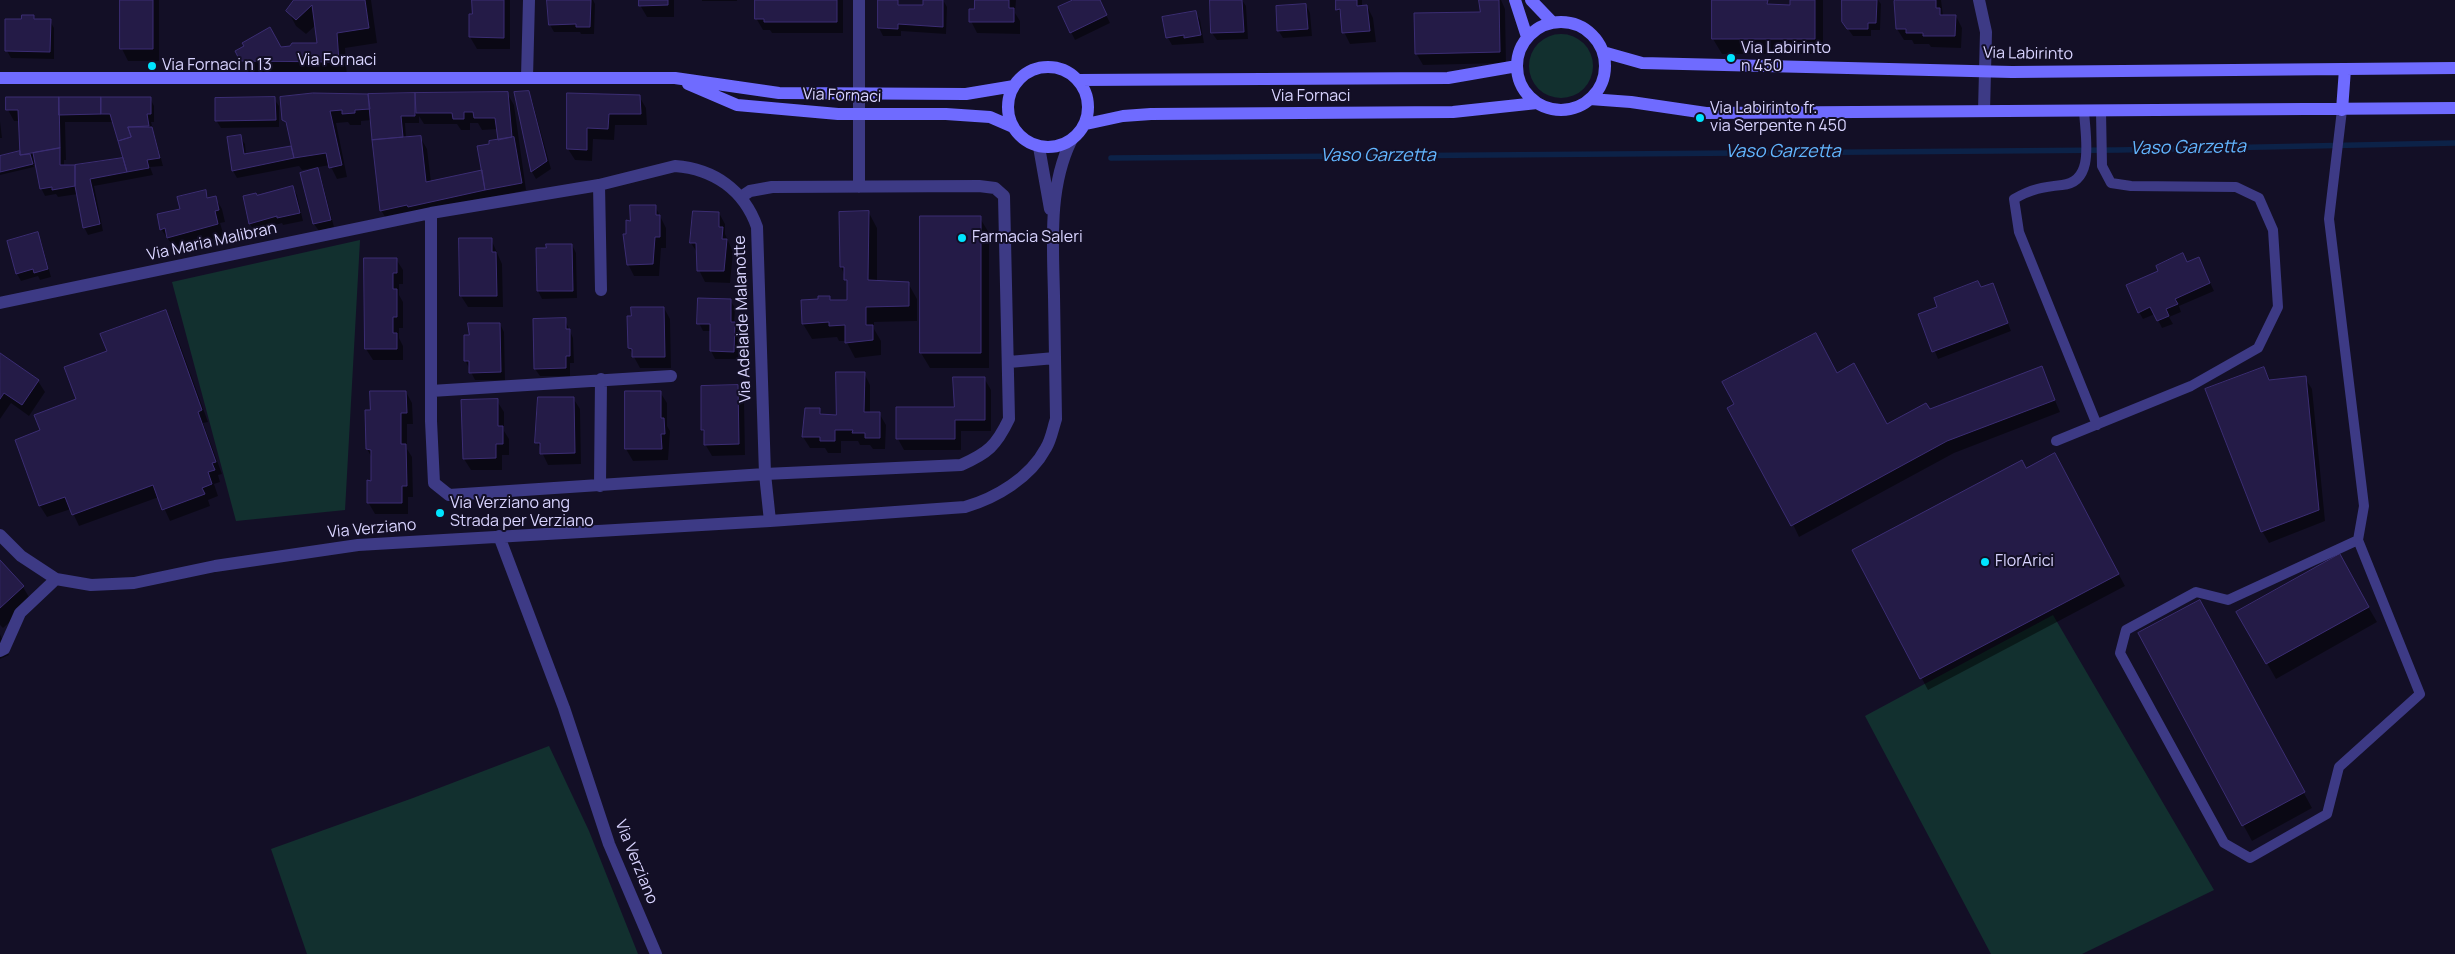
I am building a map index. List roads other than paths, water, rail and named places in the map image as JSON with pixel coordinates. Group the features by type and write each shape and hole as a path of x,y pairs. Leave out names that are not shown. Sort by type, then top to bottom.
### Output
{"street":[{"path":"527,77 529,0"},
{"path":"859,0 859,186"},
{"path":"1515,0 1527,37"},
{"path":"1530,0 1552,22"},
{"path":"1979,0 1986,32 1984,111"},
{"path":"1537,103 1524,91 1517,66 1520,50 1527,37 1543,25 1552,22 1568,22 1585,28 1597,40 1603,52 1604,76 1597,92 1590,100"},
{"name":"Via Labirinto","path":"1603,52 1642,63 1985,70 2455,68"},
{"name":"Via Fornaci","path":"0,78 675,78 779,93 966,94 1014,86 1030,71 1044,67 1059,68 1078,80 1448,78 1517,66"},
{"path":"2342,110 2345,69"},
{"name":"Via Fornaci","path":"675,78 737,105 860,114 946,114 990,117 1013,127 1024,140 1039,147"},
{"path":"499,536 770,521 965,507 987,500 1007,489 1025,473 1046,449 1056,418 1053,228 1058,183 1065,153 1086,124 1088,115 1087,96 1078,80"},
{"path":"1013,127 1008,106 1014,86"},
{"path":"1590,100 1631,102 1706,113 2455,108"},
{"name":"Via Fornaci","path":"1086,124 1151,114 1453,112 1537,103 1546,108 1567,110 1590,100"},
{"path":"1053,228 1039,147 1061,146 1072,141"},
{"name":"Via Maria Malibran","path":"0,303 431,213 599,185 675,166 688,167 708,174 730,186 741,197"},
{"path":"599,185 601,290"},
{"path":"431,213 431,391 434,483 449,496 765,474 961,465 983,455 999,440 1009,419 1004,196 995,188 979,186 859,186 772,187 750,191 741,197"},
{"name":"Via Adelaide Malanotte","path":"741,197 751,209 757,227 765,474 770,521"},
{"path":"1009,362 1055,358"},
{"path":"431,391 671,376"},
{"path":"600,486 601,379"},
{"name":"Via Verziano","path":"0,534 21,556 56,579 91,585 134,583 215,566 358,545 499,536 564,708 609,844 656,954"},
{"path":"0,651 4,649 20,613 56,579"}],"lane":[{"path":"2084,110 2085,160 2083,172 2075,183 2042,186 2027,191 2014,199 2020,232 2097,426"},
{"path":"2056,441 2097,426 2191,386 2258,348 2278,306 2272,230 2259,198 2236,188 2120,185 2111,183 2103,170 2101,160 2101,110"},
{"path":"2342,110 2329,219 2364,506 2358,540 2420,694 2339,768 2327,814 2250,858 2224,843 2120,653 2126,630 2196,592 2228,600 2358,540"}],"waterway":[{"name":"Vaso Garzetta","path":"1111,158 2118,150 2455,143"}],"place":[{"name":"Via Labirinto n 450","path":"1731,58"},
{"name":"Via Fornaci n 13","path":"152,66"},
{"name":"Via Labirinto fr. via Serpente n 450","path":"1700,118"},
{"name":"Farmacia Saleri","path":"962,238"},
{"name":"Via Verziano ang Strada per Verziano","path":"440,513"},
{"name":"FlorArici","path":"1985,562"}]}
